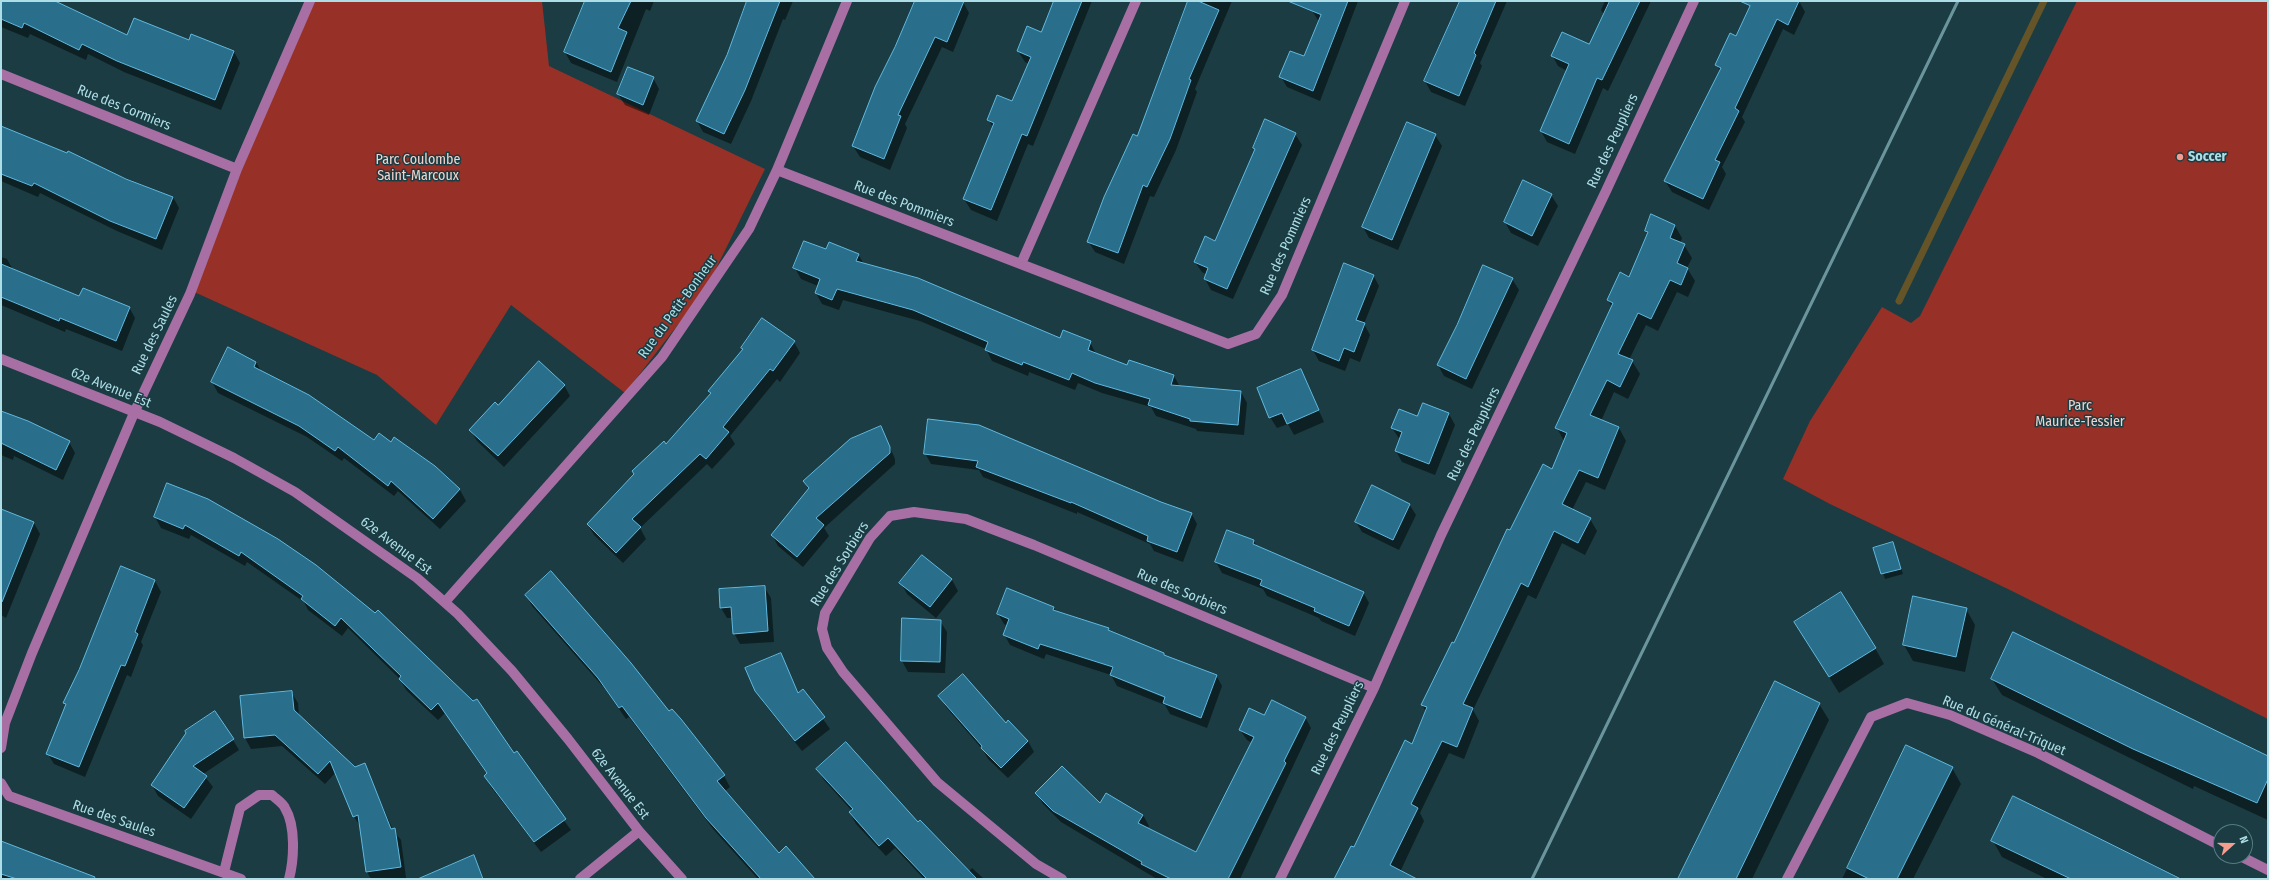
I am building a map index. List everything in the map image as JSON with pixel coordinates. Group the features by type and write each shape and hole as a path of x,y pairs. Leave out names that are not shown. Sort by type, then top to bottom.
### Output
{"street":[{"name":"Rue des Saules","path":"1,748 4,723 32,654 134,413 190,294 237,169 310,1"},
{"name":"Rue du Petit-Bonheur","path":"445,602 662,356 749,230 777,170 847,1"},
{"path":"1021,264 1136,1"},
{"name":"Rue des Pommiers","path":"777,170 1228,344 1256,334 1282,295 1405,1"},
{"name":"Rue des Peupliers","path":"1280,879 1374,688 1441,535 1603,198 1694,1"},
{"name":"Rue des Cormiers","path":"1,74 237,169"},
{"name":"62e Avenue Est","path":"1,359 209,445 280,482 358,535 445,602 491,648 536,698 639,831 682,879"},
{"name":"Rue des Sorbiers","path":"1062,879 1036,864 937,782 843,672 827,648 822,629 824,614 870,538 880,524 890,516 914,512 966,519 1034,544 1374,688"},
{"name":"Rue du Général-Triquet","path":"1787,879 1871,717 1907,703 1950,715 2038,752 2213,842"},
{"name":"Rue des Saules","path":"1,783 9,796 241,879"},
{"path":"224,872 240,808 259,795 272,795 285,808 292,834 294,862 290,879"},
{"path":"580,879 639,831"},
{"path":"2253,862 2268,870"}],"green space":[{"name":"Parc Coulombe Saint-Marcoux","path":"311,1 542,1 549,66 765,169 707,287 625,393 511,305 436,425 377,375 192,291"},
{"name":"Parc Maurice-Tessier","path":"2077,1 2268,1 2268,719 2010,590 1830,504 1783,479 1810,421 1882,307 1911,323 1920,316"}],"building":[{"path":"1,1 55,1 127,35 134,18 189,40 191,34 234,51 215,100 117,61 82,44 79,50 24,23 22,28 1,19"},
{"path":"585,1 631,1 618,28 627,32 611,72 564,52"},
{"path":"747,1 780,1 745,90 724,134 696,121 727,55"},
{"path":"915,1 964,1 947,42 935,37 898,115 901,116 884,159 852,146 875,87 895,47"},
{"path":"1054,1 1082,1 1027,136 1022,134 991,210 963,199 994,123 987,120 997,95 1012,101 1031,57 1017,51 1027,26 1041,32"},
{"path":"1188,1 1198,1 1219,10 1189,79 1191,80 1170,139 1147,187 1143,185 1118,253 1087,242 1104,197 1133,134 1137,136"},
{"path":"1288,1 1348,1 1313,91 1279,77 1290,51 1304,56 1321,15"},
{"path":"1460,1 1496,1 1474,53 1476,55 1459,96 1424,81"},
{"path":"1610,1 1640,1 1602,80 1597,78 1569,144 1540,131 1569,64 1551,56 1562,32 1589,44"},
{"path":"1740,1 1799,1 1788,25 1777,19 1735,108 1739,111 1715,160 1720,162 1703,199 1664,181 1721,68 1715,65 1730,33 1736,36 1750,6"},
{"path":"628,67 654,77 643,105 617,94"},
{"path":"1265,119 1296,133 1227,289 1204,279 1208,268 1194,262 1205,236 1215,241 1255,149 1253,148"},
{"path":"1407,122 1436,134 1392,240 1362,227"},
{"path":"1,126 67,153 68,151 126,179 173,197 156,239 110,221 34,183 32,186 1,174"},
{"path":"1523,180 1552,194 1532,236 1504,222"},
{"path":"1651,214 1675,225 1670,238 1685,244 1677,263 1688,268 1681,285 1670,280 1651,319 1638,313 1618,354 1633,360 1620,387 1607,380 1590,415 1619,427 1598,478 1579,470 1562,504 1591,518 1578,543 1554,531 1528,587 1521,583 1463,704 1473,708 1457,747 1442,741 1411,804 1418,808 1390,865 1417,879 1334,879 1351,846 1354,847 1405,740 1412,744 1427,707 1421,705 1452,642 1454,643 1507,529 1510,530 1543,464 1552,469 1567,433 1555,428 1613,303 1607,300 1620,272 1629,277 1648,232 1645,231"},
{"path":"804,241 826,249 829,242 859,254 856,261 918,278 1060,338 1063,330 1091,341 1088,350 1127,365 1129,360 1174,375 1171,385 1241,391 1238,425 1190,421 1190,419 1148,405 1150,399 1095,383 1072,373 1069,380 1023,362 1022,365 985,350 988,342 913,310 837,289 832,300 815,293 820,279 793,268"},
{"path":"1344,263 1374,275 1356,320 1365,323 1354,352 1344,348 1339,361 1312,350"},
{"path":"1,264 79,296 83,288 130,307 116,341 60,318 59,321 1,297"},
{"path":"1483,265 1513,278 1466,379 1437,365 1457,325"},
{"path":"762,318 795,341 773,371 770,369 723,427 729,432 706,459 700,454 632,519 641,527 616,553 587,524 634,474 632,471 664,441 666,444 711,393 708,391 743,349 741,348"},
{"path":"228,347 256,362 254,367 309,395 374,440 379,433 391,442 394,437 435,466 460,489 433,519 391,481 388,486 338,447 335,451 299,426 211,382"},
{"path":"539,361 565,385 498,456 469,430 495,402 498,405"},
{"path":"1301,369 1319,410 1287,424 1282,413 1269,418 1257,388"},
{"path":"1423,403 1449,413 1429,464 1395,451 1402,432 1391,428 1399,409 1417,416"},
{"path":"1,411 28,421 70,441 56,470 1,443"},
{"path":"928,419 979,425 1161,502 1192,513 1177,552 1147,541 1148,536 1071,502 976,467 978,461 924,454"},
{"path":"881,426 890,447 890,453 816,518 824,525 797,557 771,535 809,488 803,481 850,439"},
{"path":"167,483 208,499 278,539 316,565 375,613 378,610 473,701 477,699 514,753 517,751 566,819 534,842 484,776 487,773 438,703 431,710 399,679 401,676 341,618 335,626 301,599 303,596 241,552 239,556 185,525 183,529 154,517"},
{"path":"1372,485 1410,504 1393,540 1355,522"},
{"path":"1,509 34,522 2,602 1,602"},
{"path":"1227,530 1254,540 1253,544 1364,592 1349,626 1314,611 1315,608 1260,585 1262,580 1215,562"},
{"path":"1893,542 1901,569 1881,574 1873,548"},
{"path":"922,555 952,579 930,607 899,583"},
{"path":"121,566 155,580 135,632 138,634 125,666 121,665 79,767 46,754 66,704 63,703 79,670"},
{"path":"551,571 631,663 669,711 672,709 681,719 725,775 717,781 779,853 786,846 815,879 761,879 706,818 622,706 619,708 598,678 525,595"},
{"path":"765,586 768,631 733,634 731,607 720,608 719,589"},
{"path":"1007,588 1054,607 1053,610 1109,628 1108,630 1164,653 1164,655 1217,675 1201,718 1163,703 1165,697 1110,675 1113,667 1040,644 1038,649 1003,635 1009,619 997,614"},
{"path":"1841,592 1876,648 1829,677 1794,622"},
{"path":"1913,596 1967,608 1956,657 1903,645"},
{"path":"902,618 941,620 940,662 901,661"},
{"path":"2013,632 2268,756 2268,779 2257,803 2133,749 1991,679"},
{"path":"781,653 798,693 803,689 825,717 795,741 755,691 745,668"},
{"path":"963,674 1006,723 1008,720 1028,741 1001,768 981,748 982,746 938,696"},
{"path":"1775,681 1820,703 1736,879 1678,879"},
{"path":"292,691 294,710 355,767 365,763 391,829 395,828 401,867 366,872 358,815 353,817 330,761 318,774 275,735 244,738 240,696"},
{"path":"1272,700 1306,717 1284,761 1286,763 1228,879 1171,879 1141,864 1142,862 1053,811 1035,793 1062,766 1100,803 1106,793 1143,815 1138,823 1196,852 1254,737 1239,730 1249,708 1264,715"},
{"path":"215,711 234,739 193,766 207,776 184,808 151,785 186,733 185,731"},
{"path":"846,742 918,822 920,820 977,879 927,879 888,838 879,846 849,812 853,809 816,769"},
{"path":"1906,745 1953,767 1897,879 1869,879 1847,868"},
{"path":"2013,796 2181,879 2071,879 1991,841"},
{"path":"1,841 95,877 94,879 17,879 1,874"},
{"path":"474,855 483,879 418,879"}],"waterway":[{"path":"1899,301 2044,1"}],"railway":[{"path":"1532,879 1958,1"}],"place":[{"name":"Soccer","path":"2180,157"}]}
